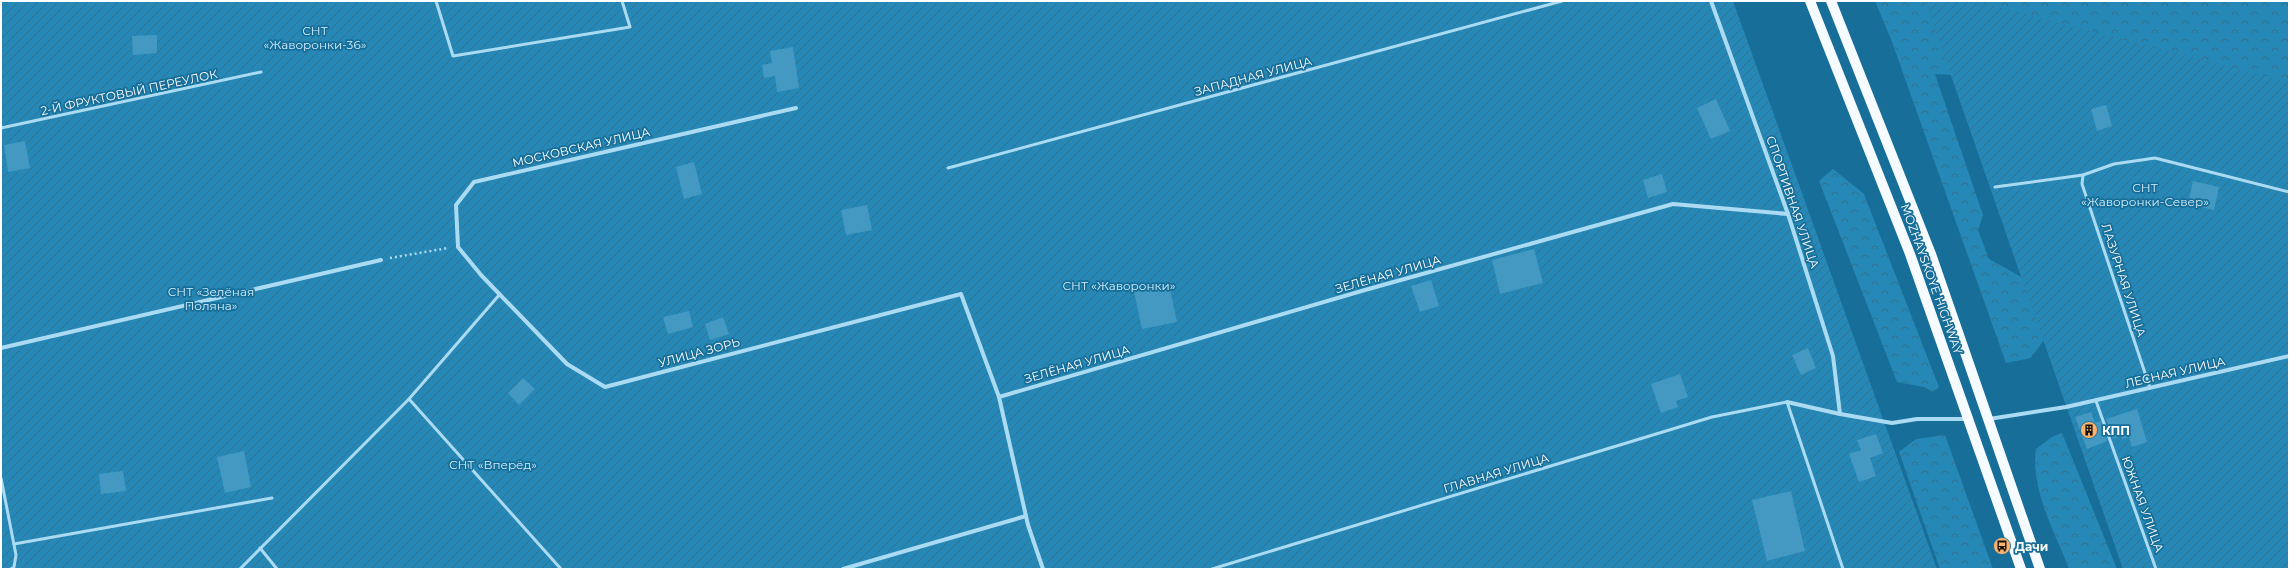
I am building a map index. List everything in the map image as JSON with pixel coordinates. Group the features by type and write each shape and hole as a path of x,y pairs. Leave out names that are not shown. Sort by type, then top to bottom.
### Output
{"main road":[{"name":"MOZHAYSKOYE HIGHWAY","path":"1810,1 1907,246 2021,569"},
{"name":"MOZHAYSKOYE HIGHWAY","path":"1831,1 1931,254 1990,419 2040,569"}],"street":[{"name":"СПОРТИВНАЯ УЛИЦА","path":"1711,1 1788,214 1834,356 1840,414"},
{"name":"МОСКОВСКАЯ УЛИЦА","path":"458,247 456,204 474,182 796,108"},
{"name":"ЗЕЛЁНАЯ УЛИЦА","path":"999,397 1365,290 1672,204 1788,214"},
{"name":"УЛИЦА ЗОРЬ","path":"458,247 481,274 567,364 605,387 961,294 999,397"},
{"path":"1,348 381,260"},
{"name":"ЛЕСНАЯ УЛИЦА","path":"1990,419 2066,407 2289,356"},
{"path":"999,397 1026,516 1043,569"},
{"path":"1787,402 1840,414 1892,423 1917,419 1969,419"},
{"path":"843,569 1026,516"}],"lane":[{"path":"436,1 453,56 630,27 622,1"},
{"name":"ЗАПАДНАЯ УЛИЦА","path":"948,168 1562,1"},
{"name":"2-Й ФРУКТОВЫЙ ПЕРЕУЛОК","path":"1,128 260,72"},
{"path":"1995,187 2084,175 2114,164 2155,158 2289,192"},
{"name":"ЛАЗУРНАЯ УЛИЦА","path":"2084,175 2082,184 2150,388"},
{"path":"240,569 409,399 500,294"},
{"path":"409,399 561,569"},
{"name":"ЮЖНАЯ УЛИЦА","path":"2096,400 2156,569"},
{"path":"1787,402 1844,569"},
{"name":"ГЛАВНАЯ УЛИЦА","path":"1212,569 1712,417 1787,402"},
{"path":"1,478 16,555 14,567 10,569"},
{"path":"14,544 272,498"},
{"path":"260,548 278,569"}],"path":[{"path":"381,260 424,251 458,247"}],"green space":[{"name":"СНТ «Жаворонки»","path":"1,1 1733,1 1937,569 1,569"},
{"path":"1875,1 2289,1 2289,107 1987,77 1935,74 1983,215 1978,230 1989,259 2025,279 2049,333 2031,358 2006,363 1892,42"},
{"name":"СНТ «Жаворонки-Север»","path":"1925,1 1974,1 2289,82 2289,569 2123,569"},
{"path":"1833,169 1864,194 1939,387 1933,392 1924,387 1897,382 1819,181"},
{"path":"2062,433 2117,569 2069,569 2051,525 2040,495 2035,464 2036,449 2052,437"},
{"path":"1945,435 1993,569 1940,569 1899,452 1916,439"}],"building":[{"path":"157,35 157,53 133,55 132,36"},
{"path":"793,47 799,88 777,92 775,76 764,78 762,65 772,63 770,51"},
{"path":"1716,99 1730,131 1711,139 1697,108"},
{"path":"2106,105 2112,126 2097,131 2091,109"},
{"path":"25,141 30,168 8,172 4,145"},
{"path":"694,162 702,194 684,199 676,167"},
{"path":"1662,174 1667,192 1648,198 1643,180"},
{"path":"2193,181 2219,187 2214,210 2188,204"},
{"path":"867,205 872,230 846,235 841,210"},
{"path":"1534,249 1543,283 1500,294 1492,260"},
{"path":"1431,280 1439,306 1420,312 1411,286"},
{"path":"1169,284 1177,322 1142,329 1134,292"},
{"path":"689,311 693,327 668,334 663,317"},
{"path":"723,317 729,334 710,340 705,324"},
{"path":"1808,348 1816,368 1801,375 1792,355"},
{"path":"1680,374 1688,397 1676,401 1678,407 1661,413 1651,384"},
{"path":"523,378 535,389 519,405 508,393"},
{"path":"2137,409 2147,442 2132,447 2129,437 2122,439 2121,436 2113,439 2106,419"},
{"name":"КПП","path":"2091,412 2095,423 2100,421 2107,441 2087,449 2075,417"},
{"path":"1876,434 1883,453 1870,458 1876,476 1859,482 1849,454 1861,450 1857,440"},
{"path":"244,451 251,487 225,493 217,457"},
{"path":"123,471 126,491 101,494 99,474"},
{"path":"1791,491 1805,551 1767,561 1752,500"}],"place":[{"name":"КПП","path":"2089,430"},
{"name":"Дачи","path":"2002,546"}],"park label":[{"name":"СНТ «Жаворонки-36»","path":"315,37"},
{"name":"СНТ «Зелёная Поляна»","path":"211,298"},
{"name":"СНТ «Вперёд»","path":"493,464"}]}
